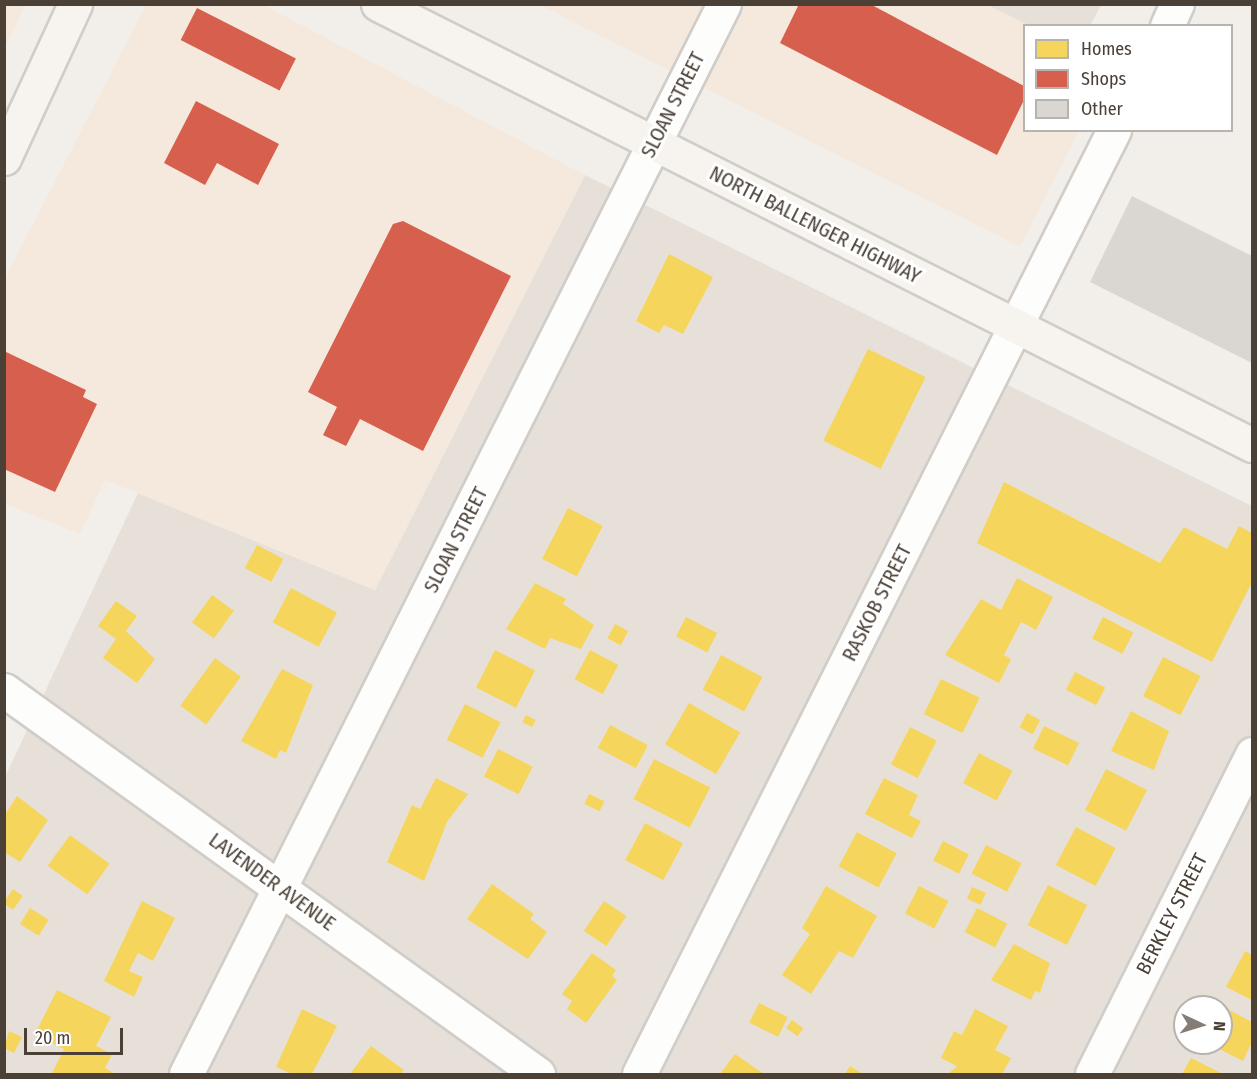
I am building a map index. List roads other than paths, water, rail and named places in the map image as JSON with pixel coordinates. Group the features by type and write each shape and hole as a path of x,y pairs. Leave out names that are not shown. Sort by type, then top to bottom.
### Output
{"main road":[{"path":"4,158 75,4"},
{"name":"NORTH BALLENGER HIGHWAY","path":"378,4 1252,445"}],"street":[{"name":"SLOAN STREET","path":"186,1074 724,4"},
{"path":"1168,24 1177,4"},
{"name":"RASKOB STREET","path":"639,1074 1113,132"},
{"name":"LAVENDER AVENUE","path":"4,690 538,1074"},
{"name":"BERKLEY STREET","path":"1092,1074 1252,754"}]}
